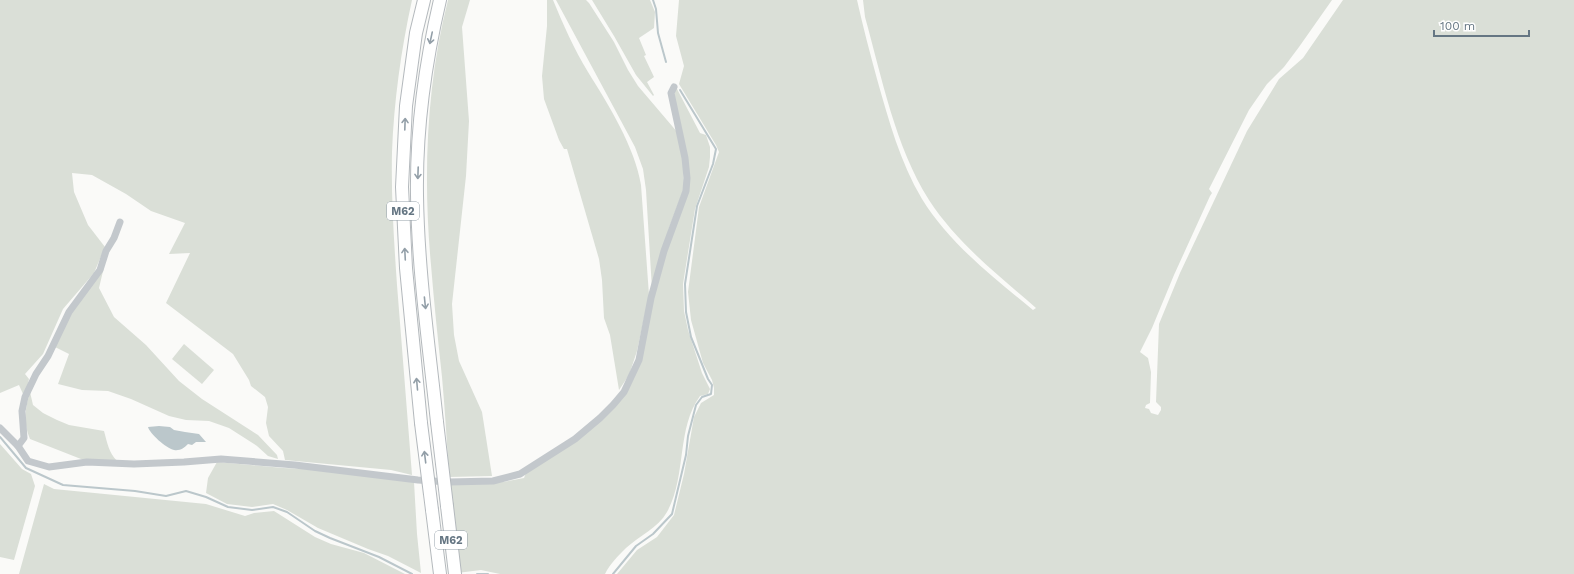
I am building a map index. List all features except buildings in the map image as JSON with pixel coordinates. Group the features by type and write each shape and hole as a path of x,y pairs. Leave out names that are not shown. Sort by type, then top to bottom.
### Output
{"highway":[{"name":"M62","path":"424,0 416,33 406,106 402,187 406,268 421,423 440,574"},
{"name":"M62","path":"440,0 430,41 424,79 420,120 417,194 421,267 455,574"}],"street":[{"path":"0,428 18,446 28,461 50,467 87,462 134,464 221,459 295,464 418,480 450,482 493,481 520,474 575,439 600,418 624,392 639,360 651,298 664,251 686,191 687,178 685,158 671,93 674,88"},
{"path":"18,446 24,438 22,411 25,397 36,374 48,356 69,312 100,270 106,251 114,238 120,222"}],"shaded area":[{"path":"0,0 412,0 401,57 396,95 392,169 396,268 412,475 391,470 285,460 283,451 269,436 266,423 268,407 265,397 251,386 233,354 166,303 190,253 169,254 185,223 151,211 126,194 92,175 72,173 74,192 88,225 105,247 94,273 63,309 43,354 25,374 29,379 26,392 23,394 19,385 0,393"},
{"path":"448,0 470,0 462,27 469,121 466,176 452,304 454,335 459,361 482,412 492,476 449,477 443,389 433,293 427,199 428,132 431,99 435,65"},
{"path":"547,0 553,0 578,54 620,126 633,156 641,185 649,295 637,351 629,375 619,390 610,335 604,318 602,280 599,259 567,149 564,149 559,140 544,99 542,76 547,26"},
{"path":"556,0 586,0 589,3 614,42 638,86 678,133 683,154 684,188 669,228 652,289 646,190 643,169 635,147"},
{"path":"592,0 650,0 655,12 654,28 639,38 646,55 644,56 654,77 647,82 654,95 653,96 636,75"},
{"path":"679,0 857,0 874,69 891,126 901,156 914,185 933,215 959,245 973,259 1033,310 1036,308 979,258 952,230 929,200 917,179 898,134 891,111 865,17 863,0 1332,0 1284,67 1267,84 1249,110 1209,189 1212,193 1140,352 1148,358 1151,372 1150,403 1146,405 1145,408 1149,409 1151,413 1158,415 1161,410 1161,407 1156,402 1159,324 1180,273 1247,131 1279,79 1303,58 1343,0 1574,0 1574,574 617,574 637,550 657,537 674,515 684,474 694,417 701,403 714,395 712,380 703,363 691,320 688,292 699,207 719,152 679,84 684,66 676,36"},
{"path":"676,87 700,133 706,135 710,147 709,167 695,209 683,284 684,311 688,330 702,373 710,389 708,394 700,396 688,423 684,438 677,483 667,512 659,523 626,548 617,557 605,574 500,574 481,570 457,573 449,484 503,482 524,478 526,473 581,438 627,391 670,239 687,191 673,98"},
{"path":"104,267 99,288 114,317 146,345 179,381 202,399 258,435 277,455 278,459 268,456 257,446 229,428 209,421 186,420 169,416 131,399 108,391 82,390 58,384 69,354 55,347 70,314"},
{"path":"184,344 214,370 202,384 172,359"},
{"path":"30,392 33,405 43,413 69,425 104,431 110,451 117,461 81,459 30,439 26,427 26,416"},
{"path":"159,426 199,434 206,442 196,442 192,445 188,444 182,449 174,450 167,447 159,440 148,427"},
{"path":"0,444 22,469 31,474 35,486 14,560 0,557"},
{"path":"217,462 283,468 330,470 414,482 421,573 388,556 318,528 287,510 273,504 252,507 227,504 206,493 208,478"},
{"path":"44,484 54,489 206,504 245,516 254,513 274,511 315,537 331,544 364,553 405,574 19,574"}],"waterway":[{"path":"653,0 656,9 658,33 666,62"},
{"path":"613,574 636,546 653,534 672,514 696,405 702,397 711,394 712,385 708,379 691,337 686,312 685,284 697,206 713,164 716,149 680,90"},
{"path":"0,437 26,468 63,485 135,491 166,496 186,491 206,497 228,507 252,510 273,507 287,512 315,531 379,557 412,574"},
{"path":"477,574 488,574"}]}
